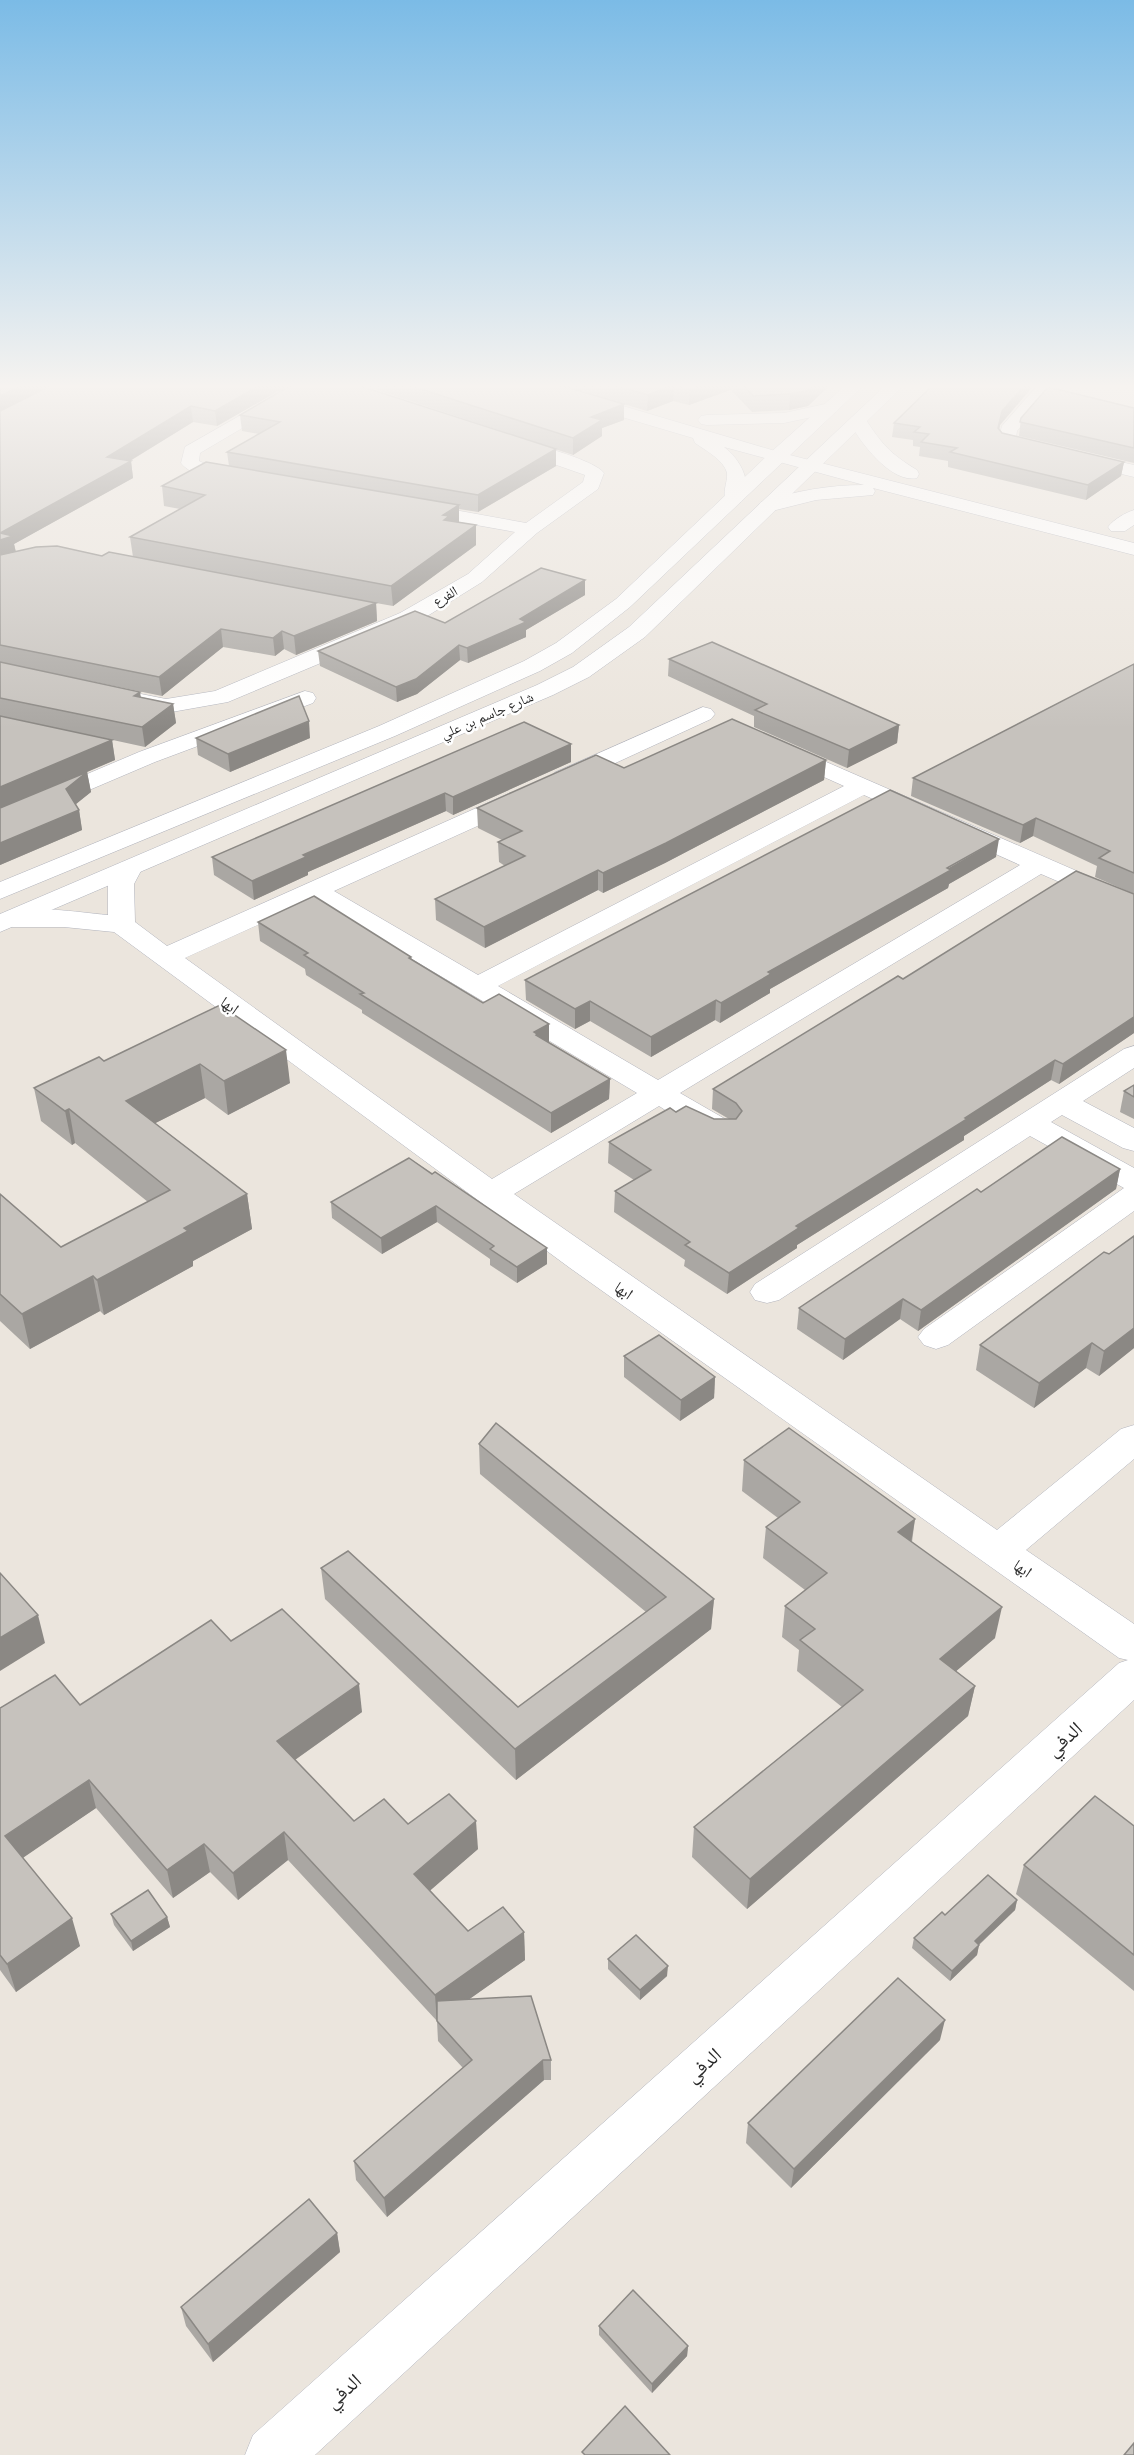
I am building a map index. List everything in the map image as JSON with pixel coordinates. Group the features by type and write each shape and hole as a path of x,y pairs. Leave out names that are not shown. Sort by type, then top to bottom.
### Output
{"street":[{"name":"الفرع","path":"111,695 166,706 220,697 408,618 475,578 530,530 571,500"},
{"name":"شارع جاسم بن علي","path":"0,891 387,731 532,666 579,637 623,603 732,500"},
{"name":"شارع جاسم بن علي","path":"6,921 545,690 581,672 637,633 775,500"},
{"path":"768,506 786,500"},
{"path":"965,500 1134,549"},
{"path":"997,500 1129,524"},
{"path":"404,507 530,530"},
{"path":"373,611 408,618"},
{"path":"0,820 147,757 305,698"},
{"path":"165,957 314,890 714,719 673,701"},
{"path":"767,743 1134,906"},
{"path":"113,750 147,757"},
{"path":"477,986 863,786"},
{"path":"491,1194 1040,864"},
{"path":"6,921 63,919 121,925 121,884 129,869"},
{"path":"314,890 722,1131"},
{"name":"ابها","path":"121,925 582,1260 1134,1646"},
{"path":"767,1292 1134,1055"},
{"path":"1061,1102 1134,1141"},
{"path":"1029,1123 1134,1180"},
{"path":"936,1337 1134,1196"},
{"path":"999,1551 1134,1438"},
{"name":"الدفي","path":"273,2455 1134,1675"}],"building":[{"path":"0,500 61,500 0,533"},
{"path":"197,500 427,500 459,505 443,515 449,516 444,520 476,525 391,586 130,537"},
{"path":"0,533 13,536 0,540"},
{"path":"57,546 102,556 109,552 376,603 294,636 282,631 273,638 221,629 159,677 0,645 0,555 36,547"},
{"path":"541,568 585,580 520,619 526,622 467,648 459,645 416,679 396,687 318,651 415,611 445,623"},
{"path":"712,642 899,725 849,750 755,710 767,704 669,659"},
{"path":"0,662 140,692 134,696 173,704 142,727 0,698"},
{"path":"1134,664 1134,873 1099,858 1110,851 1036,818 1023,825 913,778"},
{"path":"299,696 309,721 228,754 196,738"},
{"path":"0,716 112,740 0,787"},
{"path":"732,719 826,760 666,843 603,873 598,870 484,927 435,899 525,856 498,842 522,831 477,808 596,755 624,768"},
{"path":"524,722 571,744 453,797 445,793 303,855 306,857 252,881 212,857"},
{"path":"87,772 66,789 79,810 0,843 0,808"},
{"path":"890,790 999,839 947,868 951,870 768,972 771,974 721,1003 716,1000 651,1037 590,1001 575,1009 525,980"},
{"path":"1076,871 1134,894 1134,1017 1063,1064 1055,1060 965,1118 967,1119 796,1226 799,1228 729,1273 685,1245 690,1242 615,1191 651,1170 609,1142 670,1108 676,1112 686,1106 714,1119 736,1119 742,1111 736,1103 713,1089 898,976 903,979"},
{"path":"314,896 483,1003 499,994 549,1024 534,1032 536,1035 610,1079 551,1113 360,994 364,993 304,955 308,953 258,922"},
{"path":"220,1005 286,1050 224,1081 200,1064 126,1101 247,1194 184,1228 188,1231 97,1280 93,1276 22,1314 0,1294 0,1194 61,1247 170,1190 69,1109 65,1111 34,1088 99,1057 104,1061"},
{"path":"1134,1085 1134,1097 1124,1091"},
{"path":"1062,1137 1120,1169 921,1310 903,1299 845,1339 799,1308 977,1189 981,1192"},
{"path":"409,1158 432,1174 435,1172 547,1248 517,1267 490,1249 494,1246 436,1206 381,1238 331,1202"},
{"path":"1134,1236 1134,1328 1104,1351 1092,1343 1039,1383 980,1345 1104,1252 1109,1254"},
{"path":"659,1335 715,1377 681,1400 624,1356"},
{"path":"496,1423 714,1599 515,1749 321,1568 348,1551 518,1707 666,1597 479,1444"},
{"path":"789,1428 915,1519 898,1532 1002,1607 940,1659 975,1686 750,1879 694,1827 863,1690 800,1640 815,1629 785,1606 827,1573 766,1527 800,1502 744,1460"},
{"path":"0,1573 38,1615 0,1638"},
{"path":"282,1609 359,1684 277,1741 354,1821 384,1799 408,1824 449,1794 476,1821 414,1874 468,1931 503,1907 524,1932 435,1995 284,1832 233,1873 204,1844 167,1870 89,1780 5,1836 72,1918 7,1964 0,1955 0,1708 55,1675 80,1705 211,1620 231,1641"},
{"path":"1095,1796 1134,1826 1134,1955 1024,1865"},
{"path":"988,1875 1017,1900 975,1941 979,1945 952,1971 914,1938 942,1912 945,1915"},
{"path":"148,1890 167,1917 131,1941 111,1914"},
{"path":"636,1935 668,1966 640,1990 608,1959"},
{"path":"898,1978 945,2020 794,2169 748,2123"},
{"path":"531,1996 551,2060 543,2060 384,2198 354,2161 472,2060 437,2021 437,2001"},
{"path":"309,2199 337,2233 208,2344 181,2307"},
{"path":"633,2290 688,2346 652,2384 599,2326"},
{"path":"625,2406 670,2455 585,2455 582,2452"},
{"path":"1134,2443 1134,2455 1124,2455"}]}
